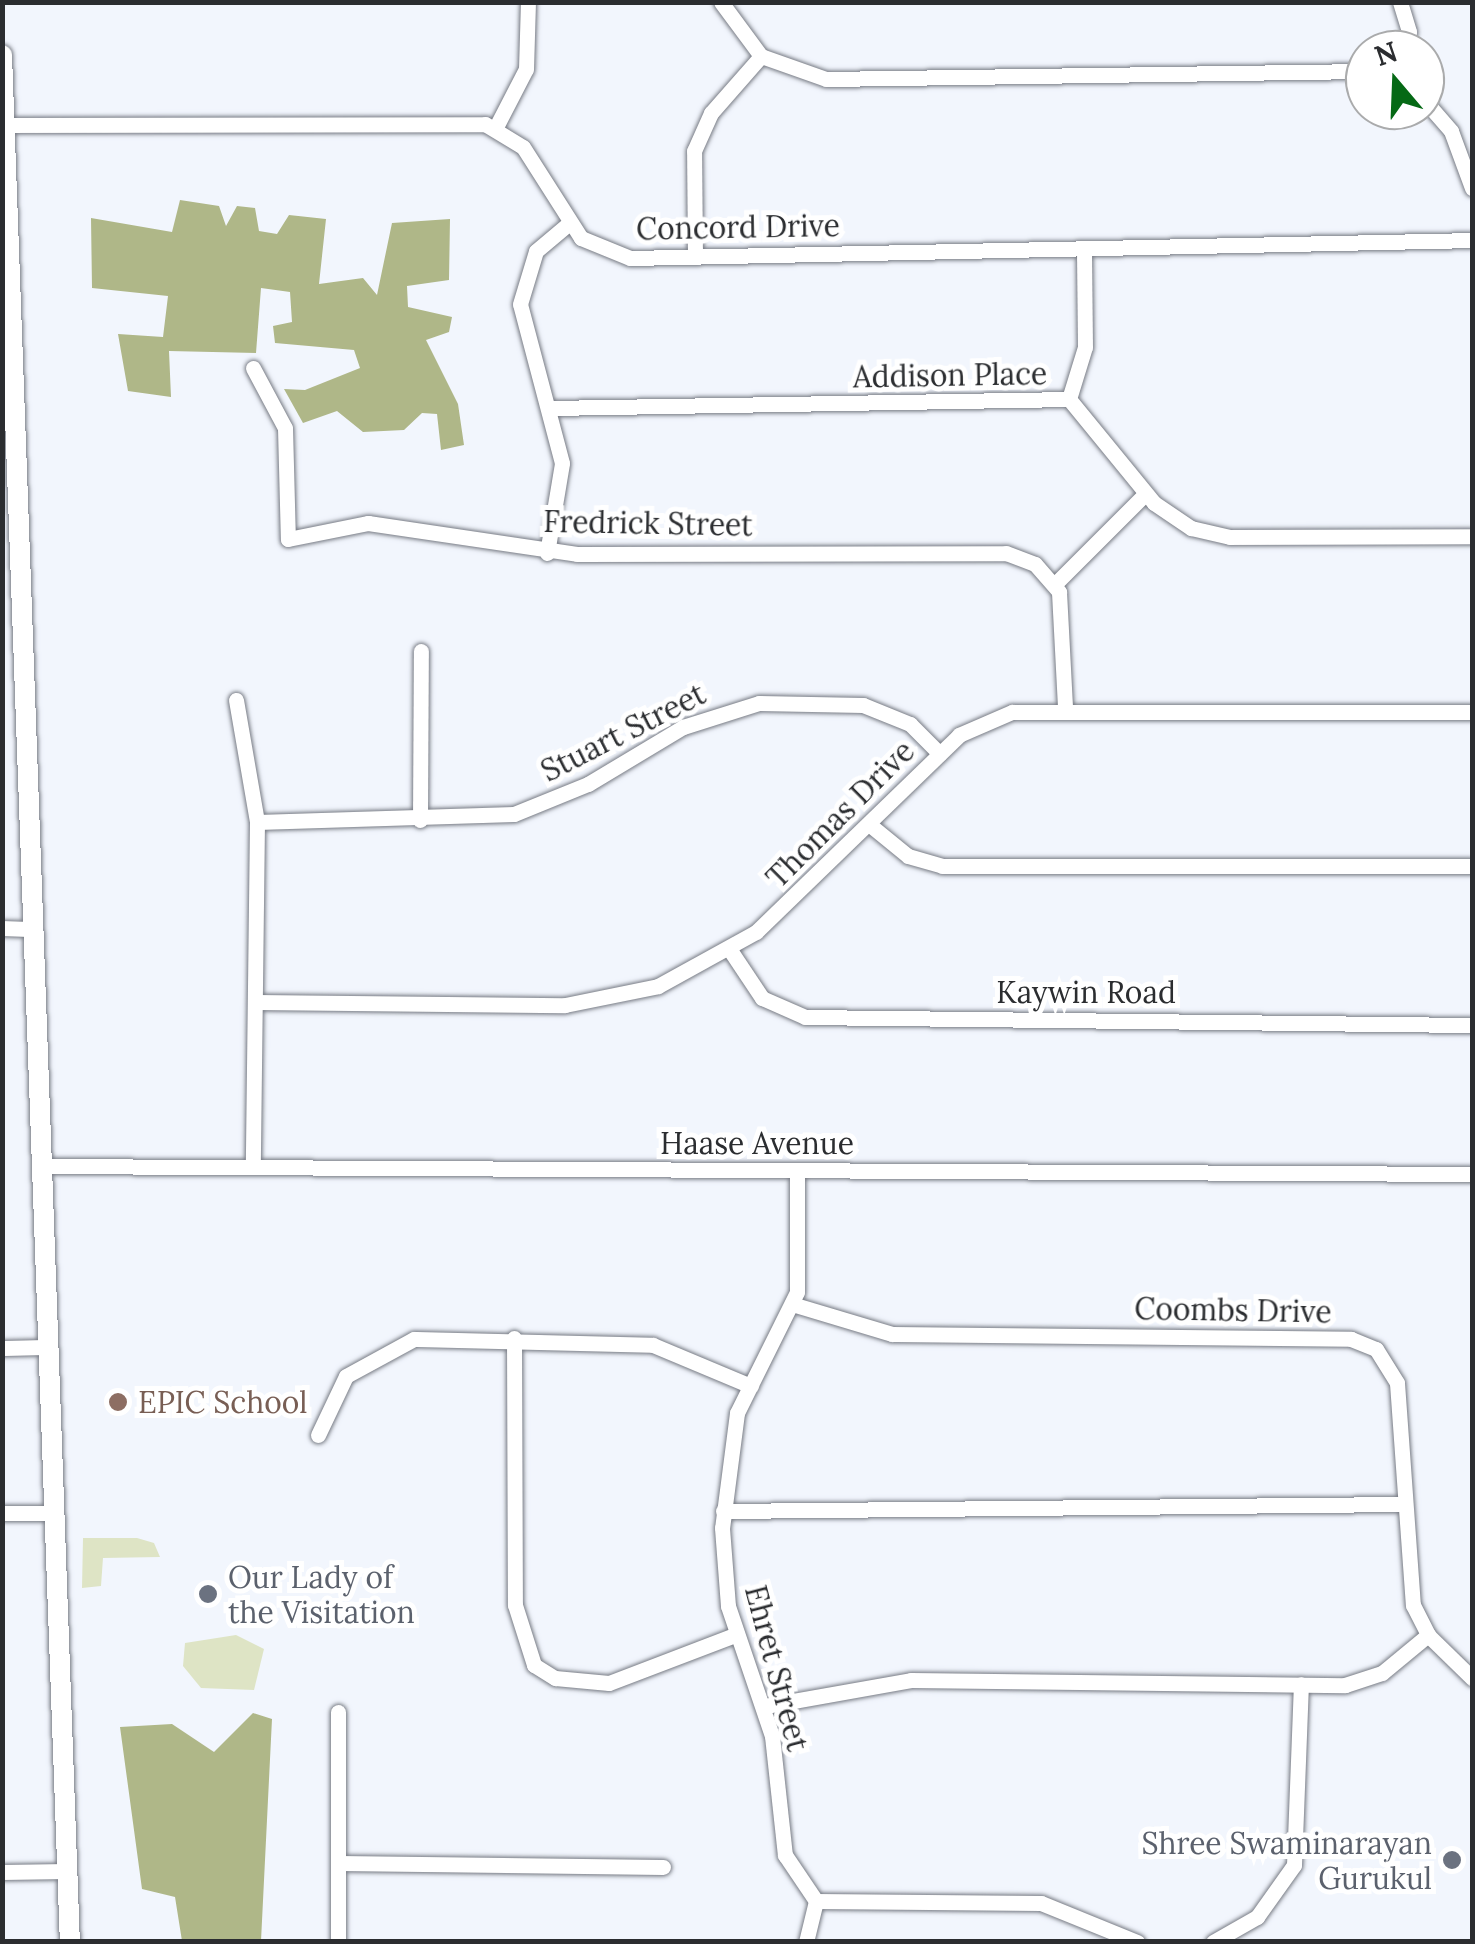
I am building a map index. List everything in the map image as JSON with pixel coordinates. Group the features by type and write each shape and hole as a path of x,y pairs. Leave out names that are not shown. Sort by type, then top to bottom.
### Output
{"street":[{"path":"6,125 496,126 526,69 528,2"},
{"path":"721,2 760,56 826,78 1345,71"},
{"path":"1400,2 1408,30"},
{"path":"2,55 70,1942"},
{"path":"695,256 694,151 711,112 760,56"},
{"name":"Concord Drive","path":"496,126 523,147 566,225 612,254 695,256 1472,240"},
{"path":"1445,127 1467,155 1472,188"},
{"path":"547,553 562,463 520,304 536,250 566,225"},
{"path":"1069,399 1085,347 1084,248"},
{"name":"Fredrick Street","path":"253,368 285,428 288,539 398,524 547,553 985,550 1036,564 1055,584"},
{"name":"Addison Place","path":"550,408 1069,399 1145,494 1191,528 1230,537 1472,536"},
{"path":"1064,708 1055,584 1145,494"},
{"path":"420,820 421,651"},
{"path":"236,700 257,822 253,1168"},
{"name":"Stuart Street","path":"257,822 420,820 542,804 683,727 759,702 862,705 910,724 940,754"},
{"name":"Thomas Drive","path":"256,1002 598,1001 658,986 730,950 870,825 940,754 982,721 1064,708 1472,712"},
{"path":"870,825 908,856 942,866 1472,866"},
{"path":"2,928 35,929"},
{"name":"Kaywin Road","path":"730,950 762,998 805,1017 1472,1024"},
{"name":"Haase Avenue","path":"42,1166 1472,1174"},
{"name":"Ehret Street","path":"797,1171 800,1272 792,1304 726,1446 723,1511 737,1634 765,1706 784,1850 816,1902"},
{"name":"Coombs Drive","path":"792,1304 892,1334 1364,1342 1386,1358 1397,1383 1408,1586 1428,1634 1472,1678"},
{"path":"318,1435 334,1389 378,1351 432,1337 654,1344 751,1386"},
{"path":"514,1338 515,1605 534,1665 555,1678 608,1684 737,1634"},
{"path":"2,1348 47,1348"},
{"path":"723,1511 1404,1504"},
{"path":"2,1512 53,1513"},
{"path":"765,1706 911,1680 1301,1684 1366,1680 1428,1634"},
{"path":"1212,1942 1257,1917 1294,1865 1301,1684"},
{"path":"338,1712 338,1942"},
{"path":"338,1863 663,1867"},
{"path":"2,1872 68,1871"},
{"path":"806,1942 816,1902 1041,1903 1138,1942"}],"green space":[{"path":"180,200 219,206 226,226 237,206 255,208 259,231 277,234 289,215 326,219 319,284 363,278 377,295 392,223 450,219 449,280 407,286 408,307 452,317 449,332 426,340 458,404 464,445 441,450 437,414 422,413 404,430 363,432 337,411 303,423 284,389 305,390 360,368 354,350 275,343 273,326 292,322 290,292 261,288 256,353 169,351 171,397 128,391 118,334 163,337 168,296 92,288 91,218 172,232"},
{"path":"83,1538 137,1538 154,1543 160,1557 103,1558 101,1586 82,1588"},
{"path":"236,1635 264,1649 254,1690 201,1688 183,1666 185,1643"},
{"path":"253,1713 272,1719 261,1941 182,1941 175,1897 142,1889 120,1727 172,1724 214,1752"}],"place":[{"name":"EPIC School","path":"118,1402"},
{"name":"Our Lady of the Visitation","path":"208,1594"},
{"name":"Shree Swaminarayan Gurukul","path":"1452,1860"}]}
